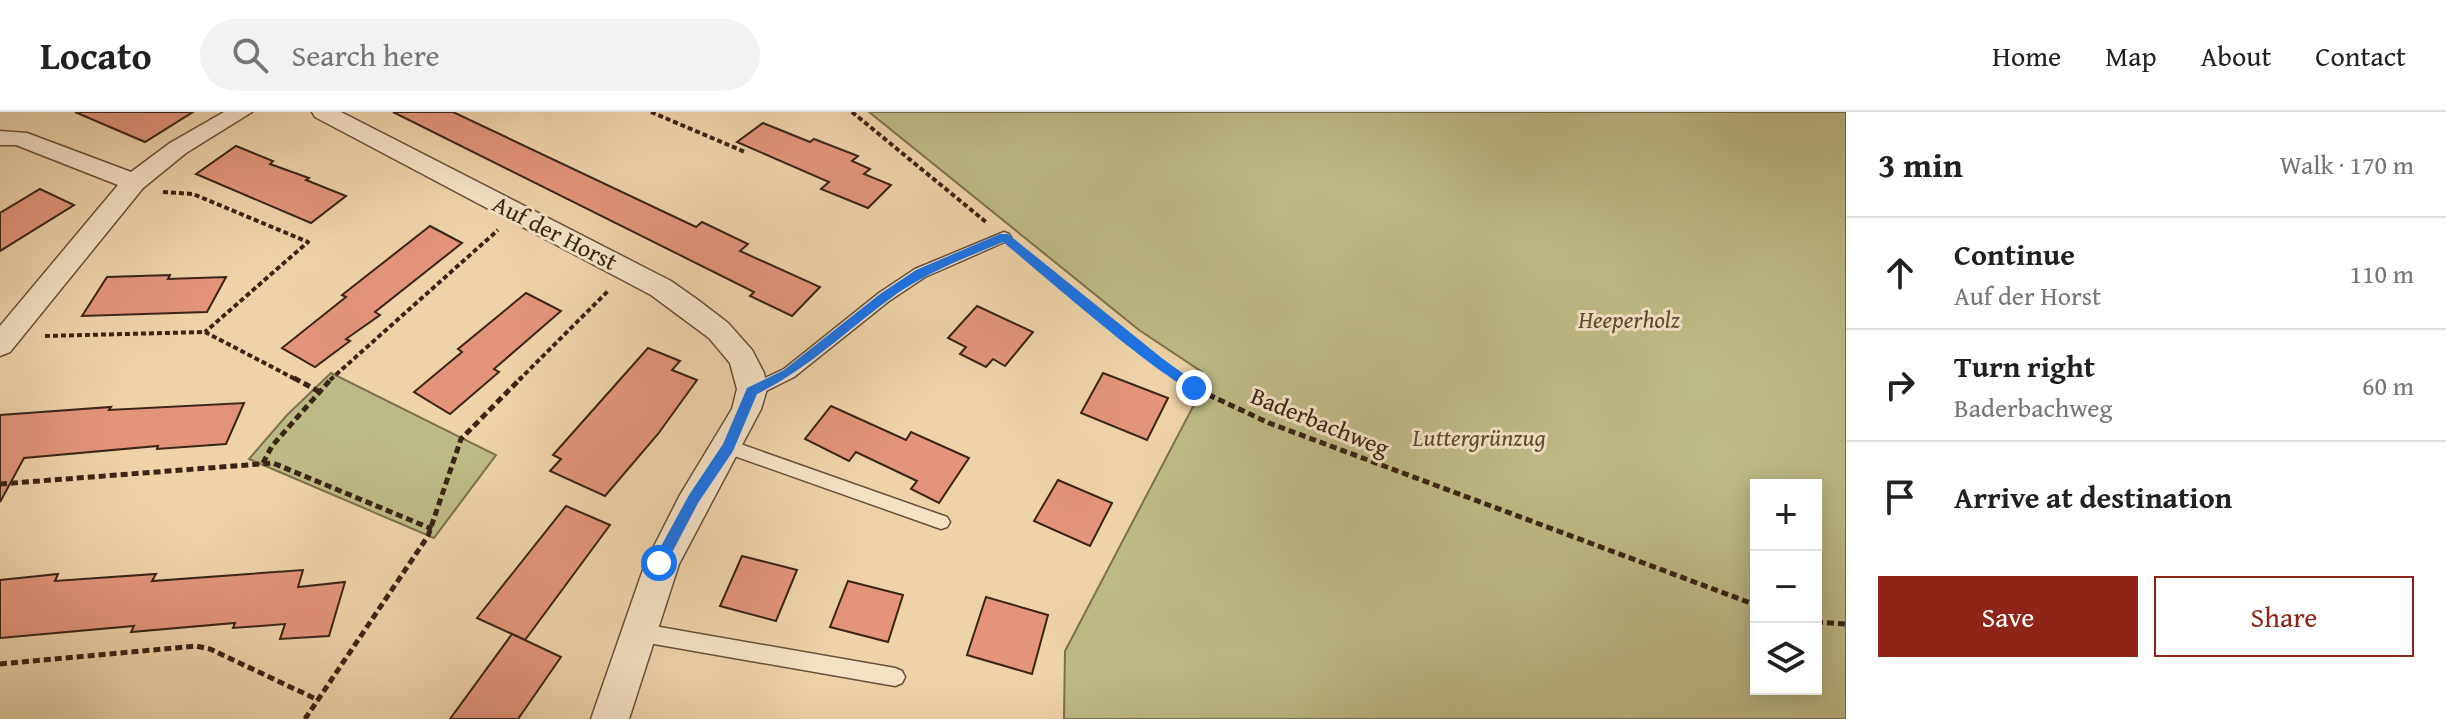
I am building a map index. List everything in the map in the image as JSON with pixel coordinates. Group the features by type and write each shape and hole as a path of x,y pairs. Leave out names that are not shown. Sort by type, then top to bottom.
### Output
{"street":[{"path":"3,341 130,187 178,148 241,112"},
{"name":"Auf der Horst","path":"323,112 629,270 694,310 742,356 752,391"},
{"path":"0,138 19,138 130,187"},
{"path":"610,719 659,563 694,499 729,447 752,391"}],"lane":[{"path":"752,391 789,373 884,297 920,273 1004,237"},
{"path":"729,447 941,522"},
{"path":"636,632 895,677"}],"path":[{"path":"651,112 745,152"},
{"name":"Baderbachweg","path":"852,112 1158,363 1194,388 1269,423 1750,603"},
{"path":"130,187 193,194 308,242 205,332"},
{"path":"263,463 272,446 318,391 517,213"},
{"path":"305,719 432,529 461,439 629,270"},
{"path":"3,341 205,332 318,391"},
{"path":"0,484 263,463 281,465 432,529"},
{"path":"1822,622 1846,624"},
{"path":"0,664 196,646 210,649 318,700"}],"green space":[{"name":"Luttergrünzug","path":"869,112 1846,112 1846,719 1064,719 1065,651 1197,399 1202,372 1139,330"},
{"path":"331,373 496,455 434,538 249,459 287,415"}],"building":[{"path":"75,112 193,112 145,142"},
{"path":"393,112 453,112 696,227 702,222 748,244 740,251 820,287 792,316 750,296 754,292"},
{"path":"763,123 810,142 814,139 858,156 852,161 870,169 864,174 891,185 868,208 821,189 829,182 737,142"},
{"path":"236,146 346,196 311,223 196,174"},
{"path":"40,189 74,205 0,251 0,213"},
{"path":"430,226 462,243 375,312 380,315 346,339 350,341 315,367 282,348 346,297 342,295"},
{"path":"170,275 168,279 226,277 207,312 82,316 107,277"},
{"path":"526,293 561,311 494,369 499,372 450,414 414,392 462,352 458,349"},
{"path":"977,306 1033,332 1005,366 993,359 986,367 960,354 966,347 948,338"},
{"path":"648,348 680,361 672,370 697,380 658,434 605,496 550,471 561,459 553,455"},
{"path":"1103,373 1168,398 1147,440 1081,413"},
{"path":"244,403 226,444 157,449 158,446 24,458 0,502 0,415 111,407 109,410"},
{"path":"831,406 906,440 911,432 969,458 939,503 911,489 917,481 856,452 849,461 805,439"},
{"path":"1058,480 1112,503 1090,546 1034,521"},
{"path":"566,506 610,525 525,640 477,618"},
{"path":"742,556 797,570 776,621 720,606"},
{"path":"303,570 298,587 345,582 329,636 280,639 285,624 233,628 235,623 131,632 134,626 0,638 0,580 58,574 55,581 156,574 152,581"},
{"path":"848,581 903,595 888,642 830,627"},
{"path":"986,597 1048,615 1032,674 967,655"},
{"path":"512,634 561,657 518,719 450,719"}],"route":[{"path":"659,563 694,499 729,447 752,391 789,373 884,297 920,273 1004,237 1158,363 1194,388"}],"park label":[{"name":"Heeperholz","path":"1629,320"}]}
